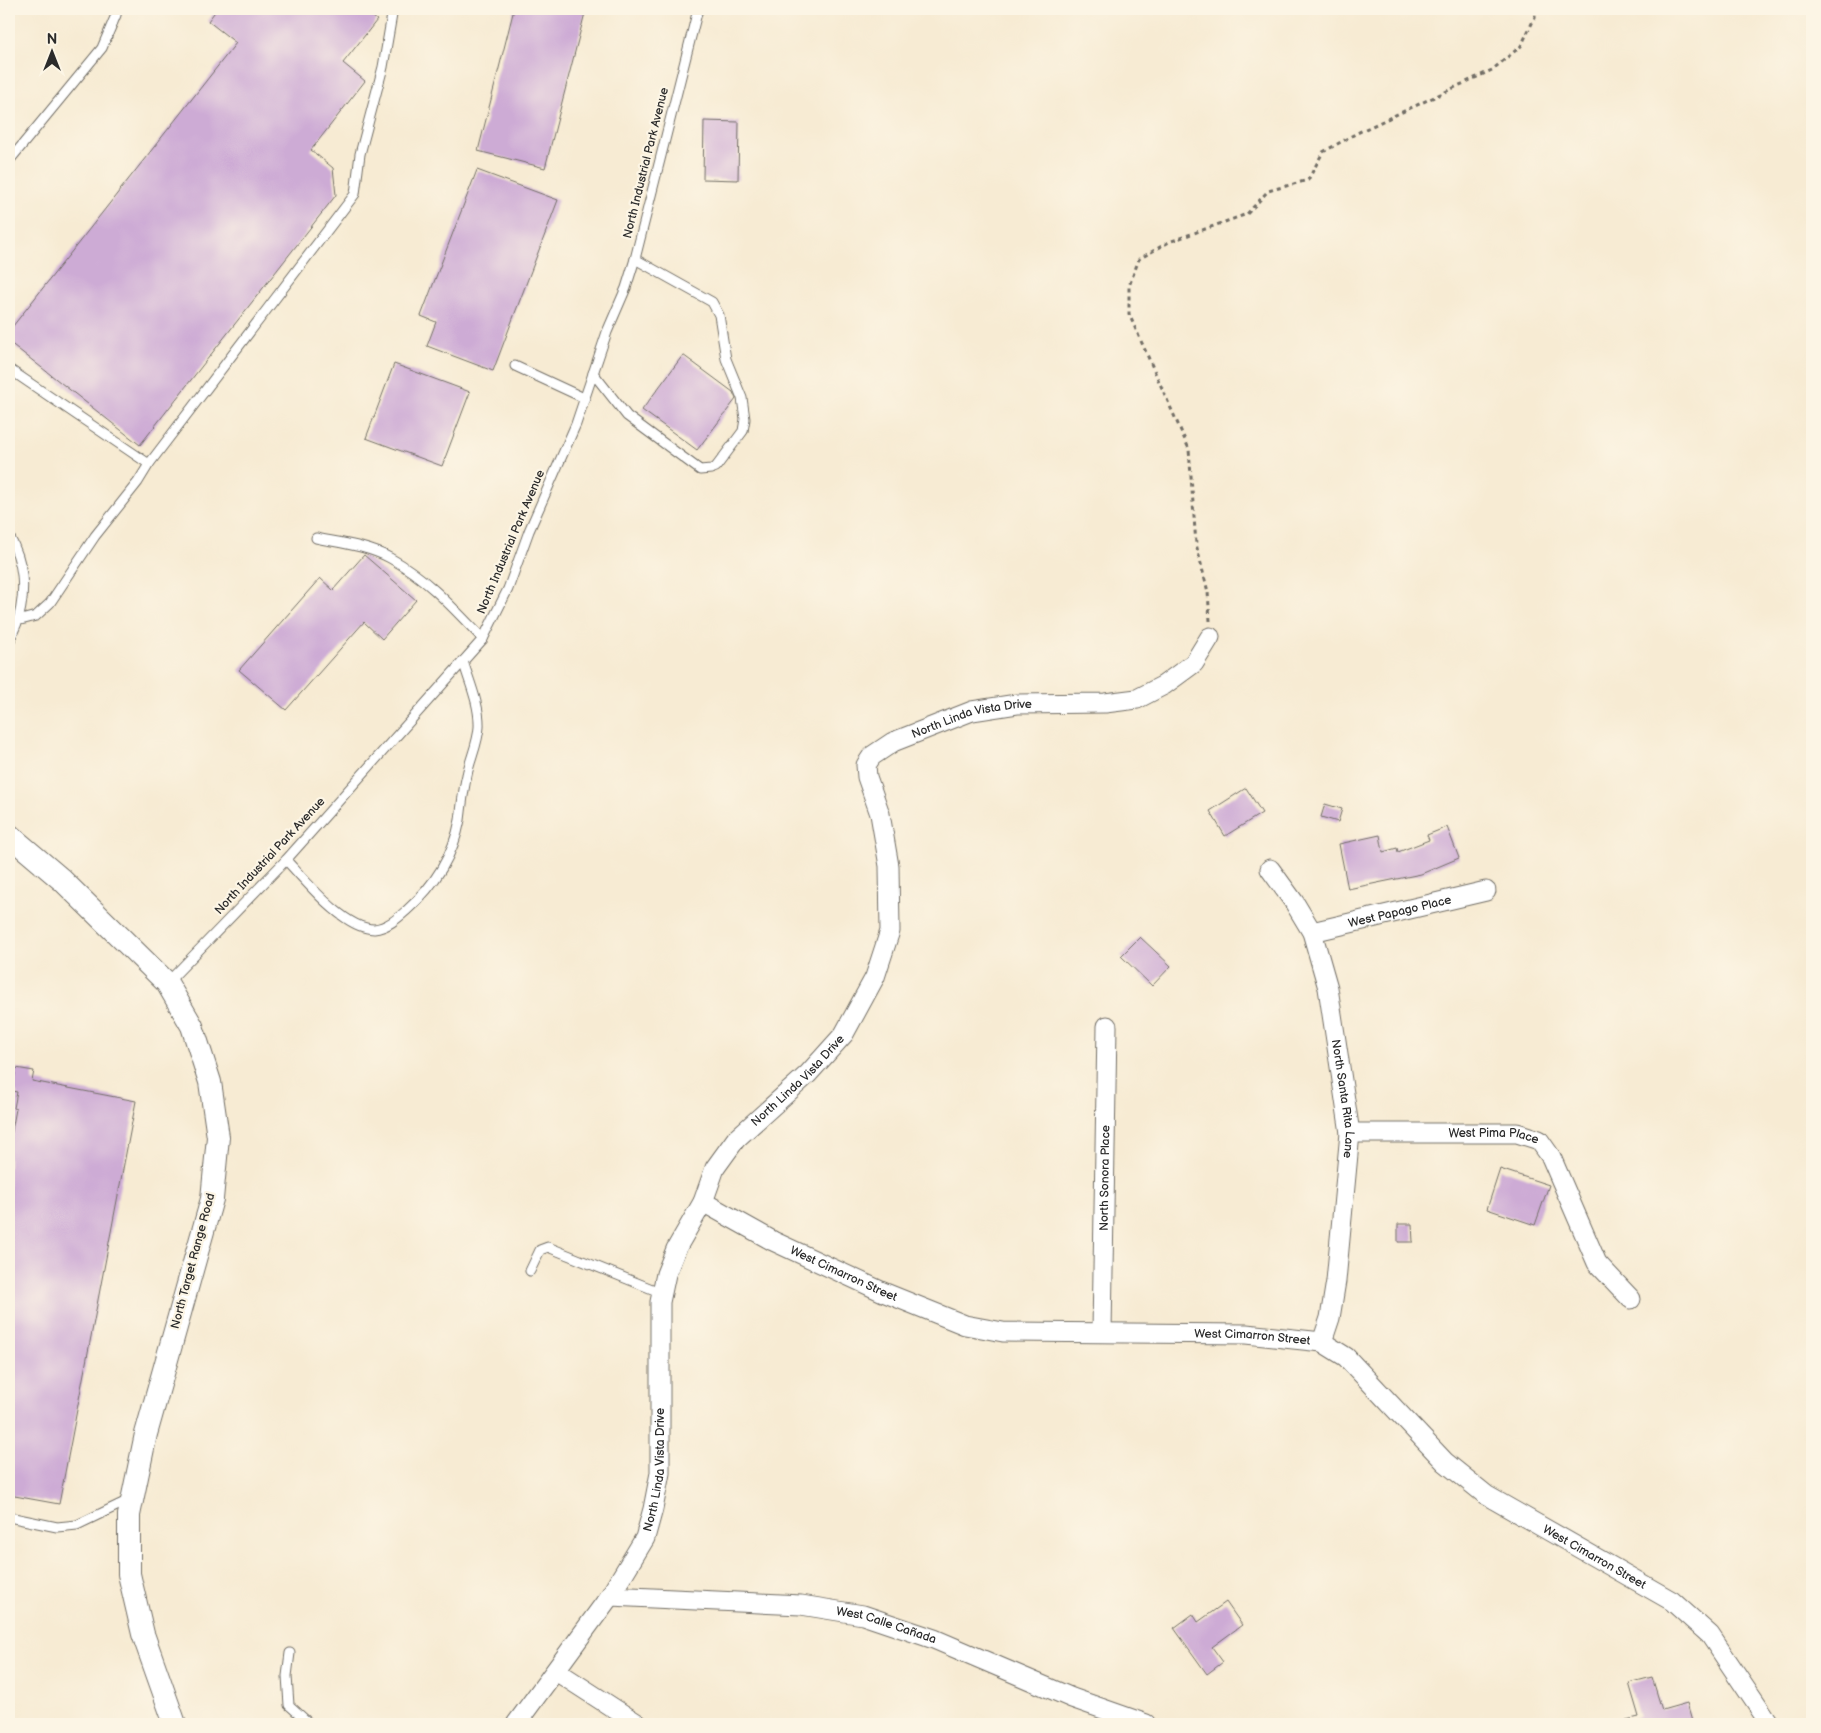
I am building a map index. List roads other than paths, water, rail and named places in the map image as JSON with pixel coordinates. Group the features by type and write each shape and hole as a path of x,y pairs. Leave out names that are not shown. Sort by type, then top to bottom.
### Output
{"street":[{"name":"North Linda Vista Drive","path":"516,1724 610,1596 645,1538 660,1473 660,1302 666,1274 676,1249 703,1202 715,1168 736,1139 808,1074 844,1034 875,977 890,931 889,866 880,814 867,777 866,765 872,756 893,742 972,711 1017,704 1105,702 1136,699 1164,685 1194,663 1210,637"},
{"name":"North Target Range Road","path":"9,835 62,880 168,983 192,1026 210,1082 218,1137 212,1199 146,1434 129,1515 129,1574 143,1634 175,1724"},
{"name":"North Santa Rita Lane","path":"1270,869 1294,902 1312,932 1328,988 1350,1133 1336,1281 1330,1318 1322,1342"},
{"name":"West Papago Place","path":"1312,932 1486,891"},
{"name":"North Sonora Place","path":"1102,1332 1107,1026"},
{"name":"West Pima Place","path":"1350,1133 1517,1133 1539,1140 1551,1157 1597,1263 1631,1299"},
{"name":"West Cimarron Street","path":"703,1202 773,1241 883,1292 965,1325 1003,1332 1035,1334 1102,1332 1246,1334 1322,1342 1346,1357 1445,1462 1486,1495 1672,1601 1710,1634 1770,1724"},
{"name":"West Calle Cañada","path":"610,1596 801,1605 863,1615 934,1639 1072,1698 1146,1724"},
{"path":"556,1671 638,1724"}],"lane":[{"path":"9,161 102,48 117,9"},
{"path":"17,621 36,616 50,603 95,536 138,482 149,464 355,194 360,154 383,67 393,9"},
{"name":"North Industrial Park Avenue","path":"168,983 286,860 483,639 508,589 530,531 576,424 607,332 626,288 698,9"},
{"path":"593,374 627,416 700,470 716,467 743,432 744,409 742,398 726,359 719,315 712,302 635,259"},
{"path":"515,366 584,398"},
{"path":"9,369 149,464"},
{"path":"9,536 15,546 23,573 22,600 17,621 10,636 9,646"},
{"path":"316,538 360,547 390,558 430,586 483,639"},
{"path":"286,860 324,900 355,924 375,929 395,921 423,896 443,869 454,845 467,773 480,726 477,707 463,661"},
{"path":"530,1271 540,1250 548,1247 662,1293"},
{"path":"9,1517 57,1527 77,1525 133,1498"},
{"path":"290,1653 287,1676 289,1705 310,1724"}]}
